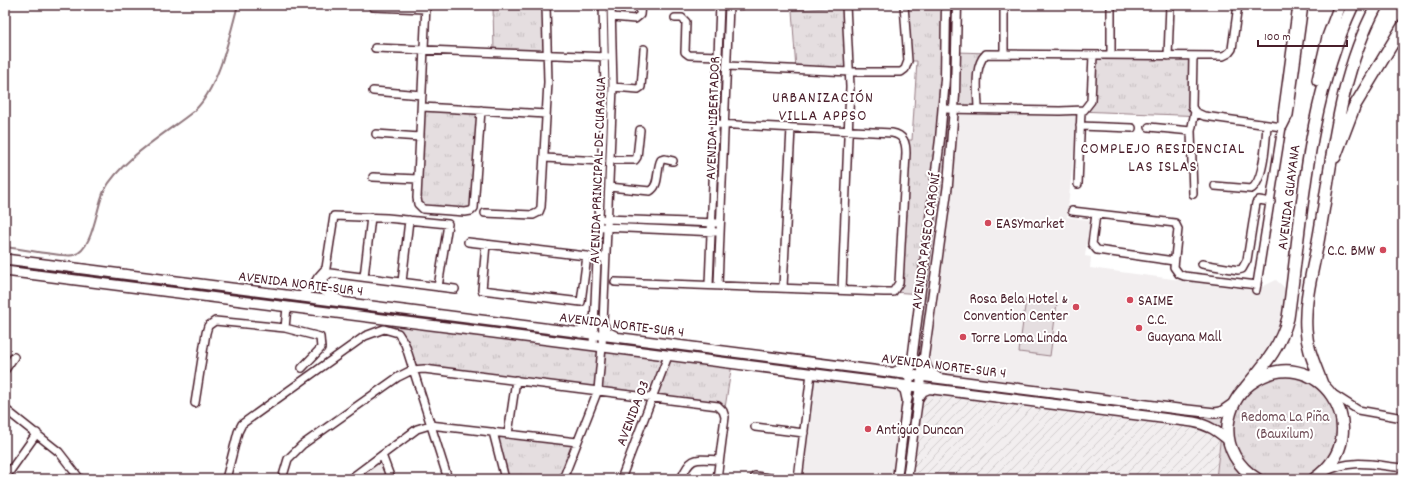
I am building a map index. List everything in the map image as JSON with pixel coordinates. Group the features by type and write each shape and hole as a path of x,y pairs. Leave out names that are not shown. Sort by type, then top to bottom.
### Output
{"main road":[{"path":"1312,130 1318,80 1323,57 1340,5"},
{"name":"AVENIDA GUAYANA","path":"1234,403 1277,348 1288,318 1312,130 1330,62 1353,5"},
{"path":"1316,477 1334,460 1340,448 1343,435 1340,412 1336,402 1325,387 1309,352 1306,320 1338,114 1347,80 1359,45 1377,5"},
{"path":"1326,184 1354,107 1403,26"},
{"name":"AVENIDA NORTE-SUR 4","path":"5,259 599,336 1208,412 1221,412 1234,403"},
{"name":"AVENIDA NORTE-SUR 4","path":"5,271 1193,422 1216,429 1229,442"},
{"path":"580,333 595,318"},
{"path":"604,324 607,332 618,338"},
{"path":"894,372 905,367 913,357"},
{"path":"923,359 928,371 939,378"},
{"path":"1246,387 1265,375 1281,371 1301,373 1325,387"},
{"path":"898,384 905,390 907,399"},
{"path":"918,398 923,391 930,388"},
{"path":"1234,403 1229,418 1229,442 1242,467 1246,479"},
{"path":"1242,467 1257,479"}],"street":[{"path":"485,213 530,215 537,213 542,204 548,55 546,5"},
{"name":"AVENIDA PRINCIPAL DE CURAGUA","path":"599,336 595,318 605,57 603,5"},
{"name":"AVENIDA PRINCIPAL DE CURAGUA","path":"599,336 604,324 610,187 613,87 611,5"},
{"path":"612,18 635,19 640,15 641,5"},
{"name":"AVENIDA LIBERTADOR","path":"709,285 717,124 720,5"},
{"path":"729,5 742,5"},
{"name":"AVENIDA LIBERTADOR","path":"718,285 728,66 729,5"},
{"path":"842,290 850,72 846,5"},
{"path":"728,66 893,74 901,72 905,69 908,61 904,5"},
{"name":"AVENIDA PASEO CARONÍ","path":"897,479 943,109 946,5"},
{"name":"AVENIDA PASEO CARONÍ","path":"907,479 920,376 948,184 954,109 957,5"},
{"path":"1004,5 1004,54"},
{"path":"1110,55 1111,5"},
{"path":"1168,56 1170,5"},
{"path":"978,110 978,76 982,59 989,53 1223,56 1231,51 1238,5"},
{"path":"1072,211 1175,223 1178,229 1174,262 1176,271 1184,276 1257,288 1282,127 1282,115 1297,5"},
{"path":"1282,127 1289,115 1304,5"},
{"path":"373,7 426,7 418,179 418,201 423,208 465,212 473,210 476,204 481,110"},
{"path":"674,18 682,18 686,22 684,50 686,54 719,56"},
{"path":"375,48 613,57"},
{"path":"613,87 638,89 641,87 644,49"},
{"path":"943,109 1081,111 1087,108 1091,101 1093,55"},
{"path":"1193,56 1192,107 1195,112 1204,116 1282,127"},
{"path":"373,91 422,95"},
{"path":"422,106 546,114"},
{"path":"1078,184 1081,111"},
{"path":"1193,194 1191,131 1195,112"},
{"path":"615,282 895,291 898,286 906,154 904,140 896,134 717,124"},
{"path":"1215,186 1251,189 1255,187 1260,177 1267,125"},
{"path":"1080,126 1132,128"},
{"path":"1148,127 1191,131"},
{"path":"783,287 791,128"},
{"path":"610,160 635,160 637,157 640,130"},
{"path":"376,134 420,137"},
{"path":"544,158 602,161"},
{"path":"610,187 650,191 656,185 657,172 661,160 664,159 673,161"},
{"path":"372,177 418,179"},
{"path":"1202,264 1238,270 1242,269 1246,260 1256,203 1259,200 1270,202"},
{"path":"1096,214 1092,244 1097,250 1174,262"},
{"path":"298,297 311,289 321,277 327,266 334,216 371,217 448,224 438,287"},
{"path":"364,277 371,217"},
{"path":"600,218 721,223"},
{"path":"402,282 409,220"},
{"path":"599,227 720,232"},
{"path":"468,242 606,258"},
{"path":"486,244 482,290 581,302 587,256"},
{"path":"321,277 332,273 455,289"},
{"path":"321,277 324,291"},
{"path":"311,289 324,291 349,304"},
{"path":"285,328 287,307"},
{"path":"393,320 395,331 402,338 448,479"},
{"path":"195,403 206,333 210,324 215,321 285,328 320,337 321,348 302,368"},
{"path":"226,479 239,428 245,421 365,336 384,329 395,331"},
{"path":"563,479 598,390 599,336"},
{"name":"AVENIDA 03","path":"621,479 668,356"},
{"path":"5,370 14,357"},
{"path":"282,479 288,459 293,452 398,377 412,370 424,369 714,405 721,408 724,417 717,479"},
{"path":"798,479 811,373"},
{"path":"508,434 516,380"},
{"path":"1325,387 1349,406 1358,410 1403,418"},
{"path":"5,409 59,452 80,479"},
{"path":"350,479 418,429 430,425 578,442"},
{"path":"755,427 804,433"},
{"path":"493,432 505,479"},
{"path":"5,478 37,433"},
{"path":"382,455 391,479"},
{"path":"681,479 687,465 692,461 719,460"},
{"path":"1316,477 1338,466 1355,463 1403,468"},
{"path":"755,476 777,479"}],"shaded area":[{"path":"954,109 1078,111 1067,217 1090,220 1085,256 1091,257 1090,268 1256,290 1276,280 1291,293 1285,330 1221,412 921,376"},
{"path":"811,373 909,385 897,479 798,479"},
{"path":"919,387 1193,422 1221,434 1216,479 907,479"},
{"path":"382,455 391,479 350,479"}],"green space":[{"path":"493,5 546,5 548,55 494,53"},
{"name":"Redoma La Piña (Bauxilum)","path":"904,5 957,5 957,52 989,53 982,59 978,109 955,109 921,376 1215,413 1246,387 1289,371 1328,389 1343,435 1317,479 1216,479 1221,434 1216,429 920,387 907,479 897,479 909,386 732,364 724,414 721,408 412,370 405,344 395,331 393,320 602,347 603,336 911,374 921,294 893,292 895,291 904,140 912,140 917,61 908,61","holes":["911,374 920,376 919,387 909,385"]},
{"path":"846,7 850,72 796,70 792,10"},
{"path":"1093,55 1193,56 1192,107 1204,116 1078,111 1088,106"},
{"path":"422,107 481,110 473,210 428,210 418,204"},
{"path":"1026,299 1057,303 1050,356 1019,352"},
{"path":"493,432 577,442 563,479 505,479"}],"waterway":[{"path":"5,247 69,256 80,252 90,237 101,198 112,179 132,158 194,111 203,101 217,76 227,47 238,5"}],"place":[{"name":"EASYmarket","path":"988,223"},
{"name":"C.C. BMW","path":"1383,250"},
{"name":"SAIME","path":"1130,300"},
{"name":"Rosa Bela Hotel & Convention Center","path":"1076,307"},
{"name":"C.C. Guayana Mall","path":"1139,328"},
{"name":"Torre Loma Linda","path":"963,337"},
{"name":"Antiguo Duncan","path":"868,429"}],"district":[{"name":"URBANIZACIÓN VILLA APPSO","path":"823,105"},
{"name":"COMPLEJO RESIDENCIAL LAS ISLAS","path":"1163,156"}]}
